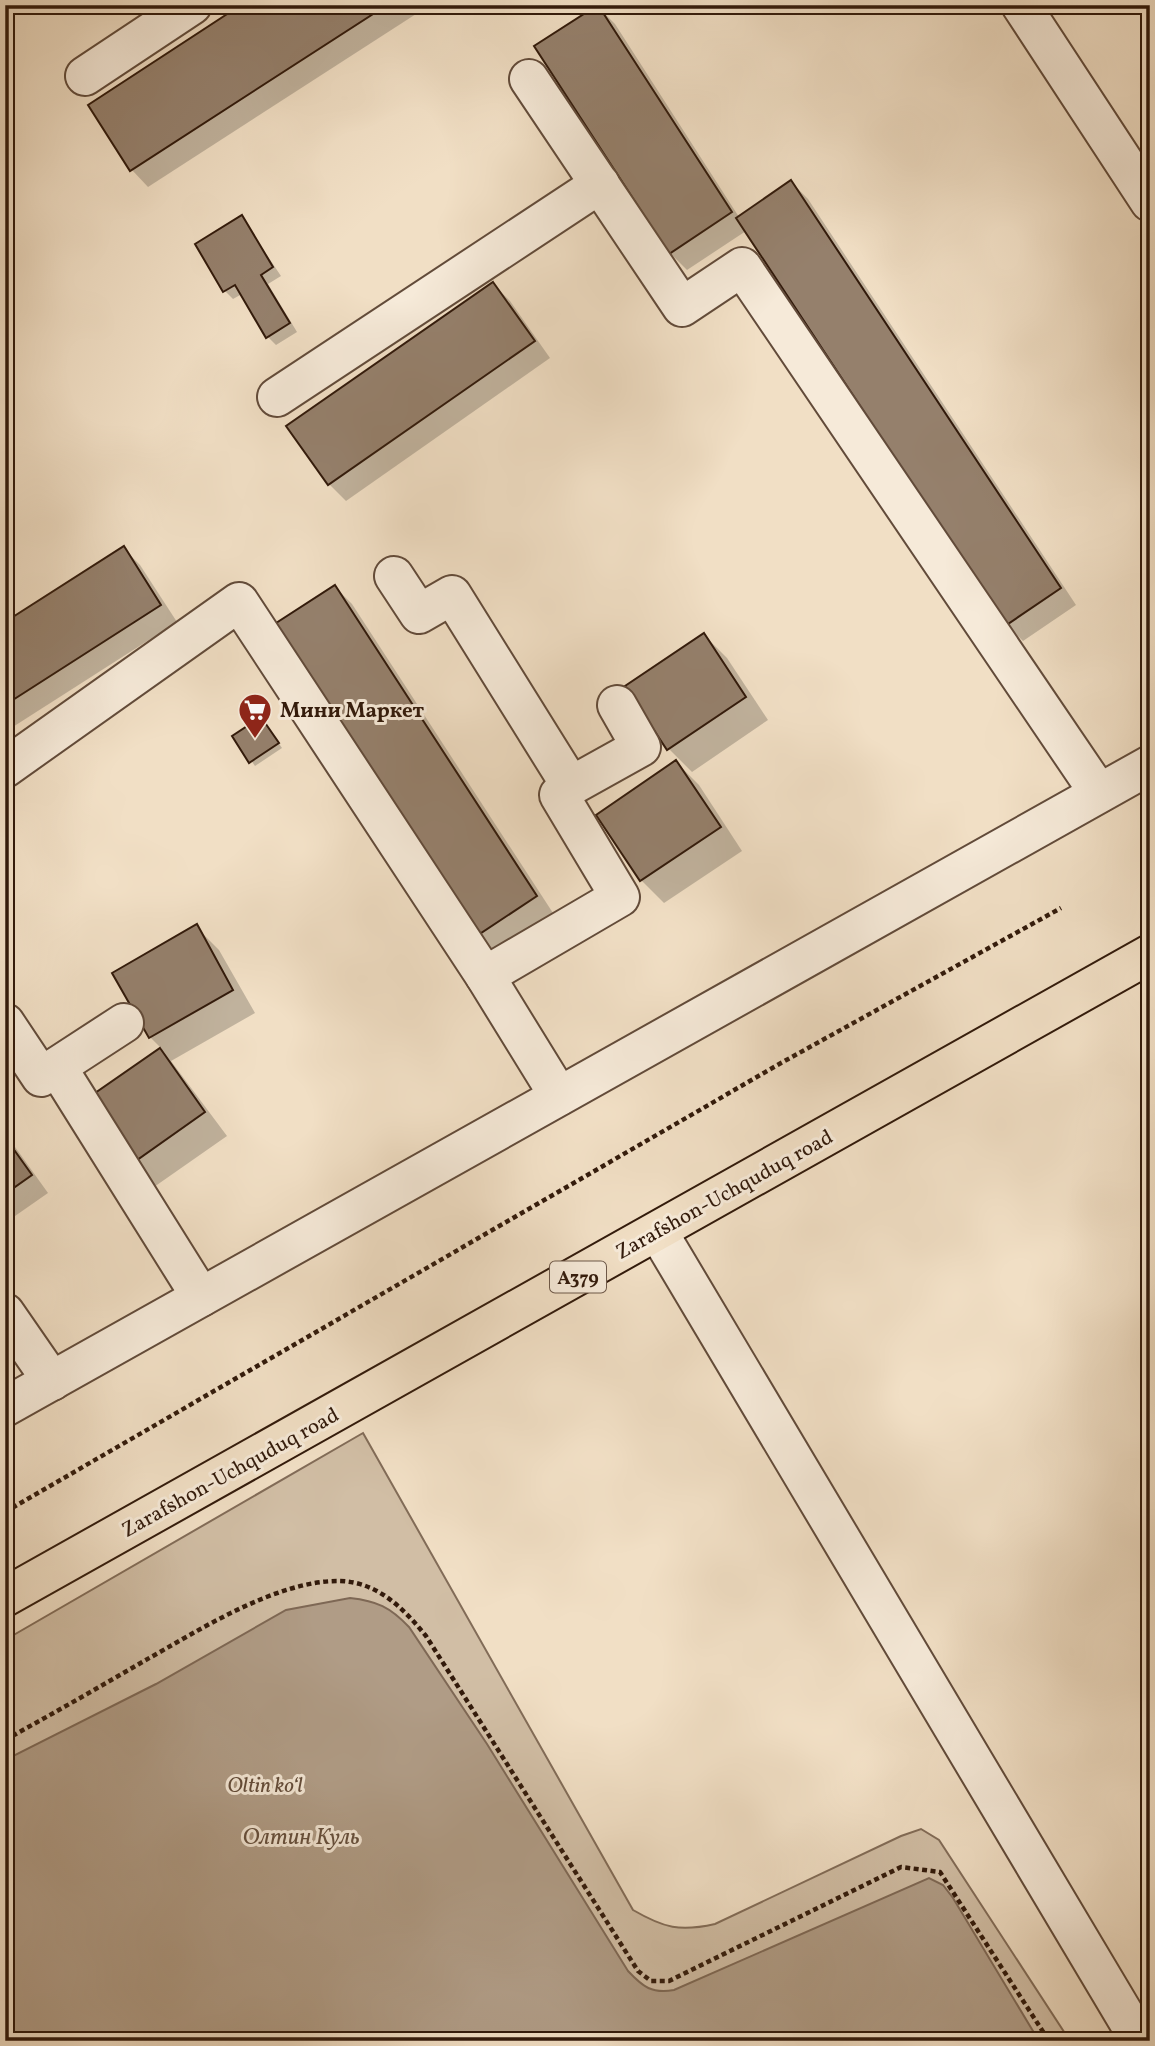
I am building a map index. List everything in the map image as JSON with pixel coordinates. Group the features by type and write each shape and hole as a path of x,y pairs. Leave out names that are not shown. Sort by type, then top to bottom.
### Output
{"highway":[{"name":"Zarafshon-Uchquduq road","path":"5,1597 1150,954"}],"street":[{"path":"85,76 192,5"},
{"path":"1021,5 1150,202"},
{"path":"529,79 682,307 742,267 1099,793"},
{"path":"277,397 600,184"},
{"path":"394,576 419,614 452,595 571,786"},
{"path":"5,768 239,602 485,976 559,1096"},
{"path":"485,976 620,897 559,795 641,747 617,705"},
{"path":"5,1408 1150,765"},
{"path":"5,1023 41,1077 124,1023"},
{"path":"57,1067 201,1297"},
{"path":"657,1233 1140,2041"},
{"path":"5,1313 52,1381"}],"path":[{"path":"5,1512 780,1063 1061,908"},
{"path":"5,1740 236,1610 300,1587 341,1581 373,1590 401,1605 426,1636 638,1970 651,1981 669,1981 901,1867 940,1872 1049,2041"}],"green space":[{"name":"Олтин Куль","path":"363,1433 633,1910 672,1927 692,1928 715,1924 921,1829 939,1840 1070,2041 5,2041 5,1640"}],"water":[{"name":"Олтин Куль","path":"350,1598 382,1606 396,1614 409,1627 487,1744 628,1971 643,1985 660,1991 674,1990 929,1878 943,1885 953,1898 1039,2041 5,2041 5,1760 156,1684 286,1610"}],"building":[{"path":"241,5 387,5 130,171 88,105"},
{"path":"598,5 732,212 669,254 534,46"},
{"path":"791,180 1061,588 1005,626 736,218"},
{"path":"242,215 273,267 261,275 290,323 266,338 235,285 223,292 195,244"},
{"path":"493,282 535,341 328,485 286,426"},
{"path":"124,546 161,605 5,705 5,622"},
{"path":"335,585 537,896 475,937 273,625"},
{"path":"704,633 746,697 667,750 625,686"},
{"name":"Мини Маркет","path":"261,717 279,743 249,763 232,736"},
{"path":"676,760 721,827 640,881 596,815"},
{"path":"197,924 233,990 149,1038 112,973"},
{"path":"160,1048 205,1112 130,1165 85,1100"},
{"path":"5,1137 32,1175 5,1194"}],"place":[{"name":"Мини Маркет","path":"255,740"}],"park label":[{"name":"Oltin ko‘l","path":"265,1785"}]}
